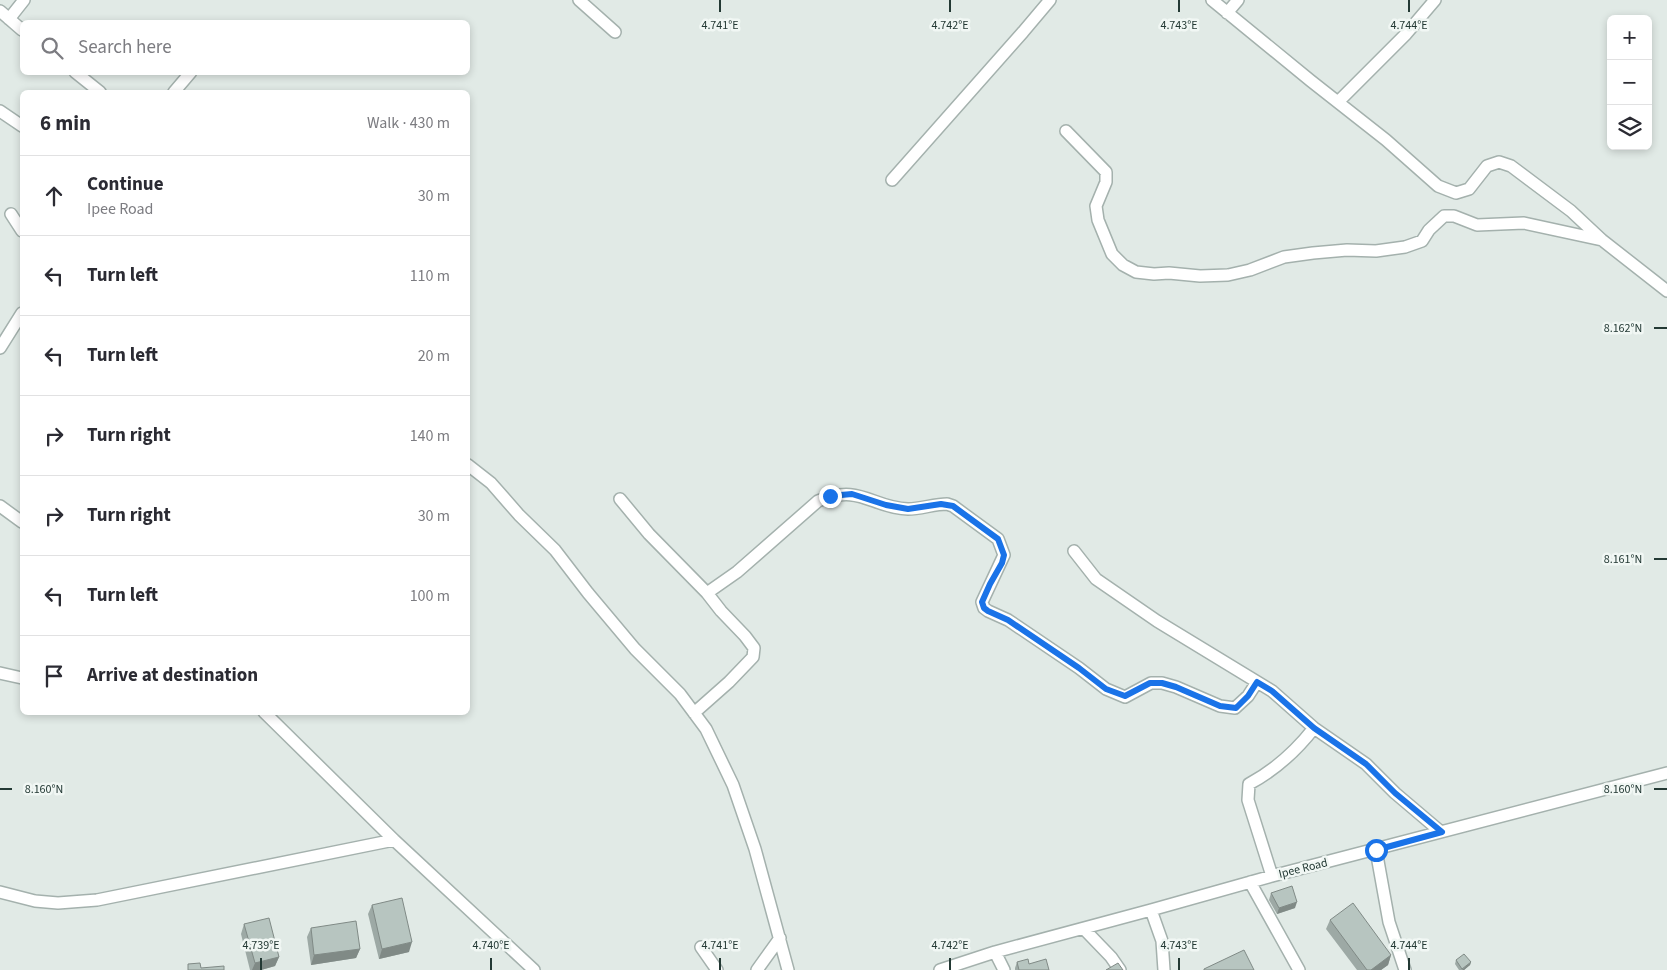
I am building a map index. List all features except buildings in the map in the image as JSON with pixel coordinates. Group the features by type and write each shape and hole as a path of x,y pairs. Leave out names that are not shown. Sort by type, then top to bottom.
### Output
{"street":[{"path":"20,28 5,15 24,0"},
{"path":"579,0 615,32"},
{"path":"892,180 1050,0"},
{"path":"1212,0 1386,140 1438,186 1456,193 1470,189 1487,166 1499,162 1511,166 1571,211 1602,240 1667,291"},
{"path":"1227,13 1238,0"},
{"path":"1338,102 1406,34 1435,0"},
{"path":"79,75 98,90"},
{"path":"176,90 188,75"},
{"path":"0,111 20,125"},
{"path":"1066,131 1106,172 1106,182 1096,206 1098,220 1112,254 1122,265 1136,272 1200,276 1228,275 1250,270 1284,257 1322,252 1347,250 1376,251 1405,247 1422,241 1429,230 1444,216 1454,216 1477,225 1524,222 1602,240"},
{"path":"11,214 20,228"},
{"path":"0,348 20,316"},
{"path":"470,467 491,483 555,550 635,649 680,694 706,729 733,785 755,849 788,970"},
{"path":"707,593 737,572 818,501 830,496 852,494 886,505 908,509 947,504 953,506 998,539 1001,546 1004,555 1002,563 982,602 984,608 1008,620 1079,668 1106,689 1125,696 1150,683 1162,683 1220,706 1236,708 1248,696 1257,682"},
{"path":"620,499 649,534 707,593 754,648 753,657 729,682 694,713"},
{"path":"0,506 20,521"},
{"path":"1074,551 1096,579 1157,621 1272,691 1314,728 1366,764 1395,793 1442,832"},
{"path":"0,673 20,678"},
{"path":"267,715 394,840 534,970"},
{"path":"1272,876 1248,800 1249,784 1264,776 1298,749 1314,728"},
{"name":"Ipee Road","path":"940,970 995,952 1272,876 1667,773"},
{"path":"0,892 58,903 98,900 394,840"},
{"path":"1376,850 1389,922 1405,970"},
{"path":"1250,882 1299,970"},
{"path":"1152,910 1162,941 1164,970"},
{"path":"1084,929 1111,957 1120,970"},
{"path":"757,970 780,938"},
{"path":"701,947 717,970"},
{"path":"995,952 1004,970"}],"route":[{"path":"830,496 852,494 886,505 908,509 941,504 953,506 998,539 1004,555 1002,563 982,602 984,608 1008,620 1079,668 1106,689 1125,696 1150,683 1162,683 1220,706 1236,708 1248,696 1257,682 1272,691 1314,728 1366,764 1395,793 1442,832 1376,850"}]}
